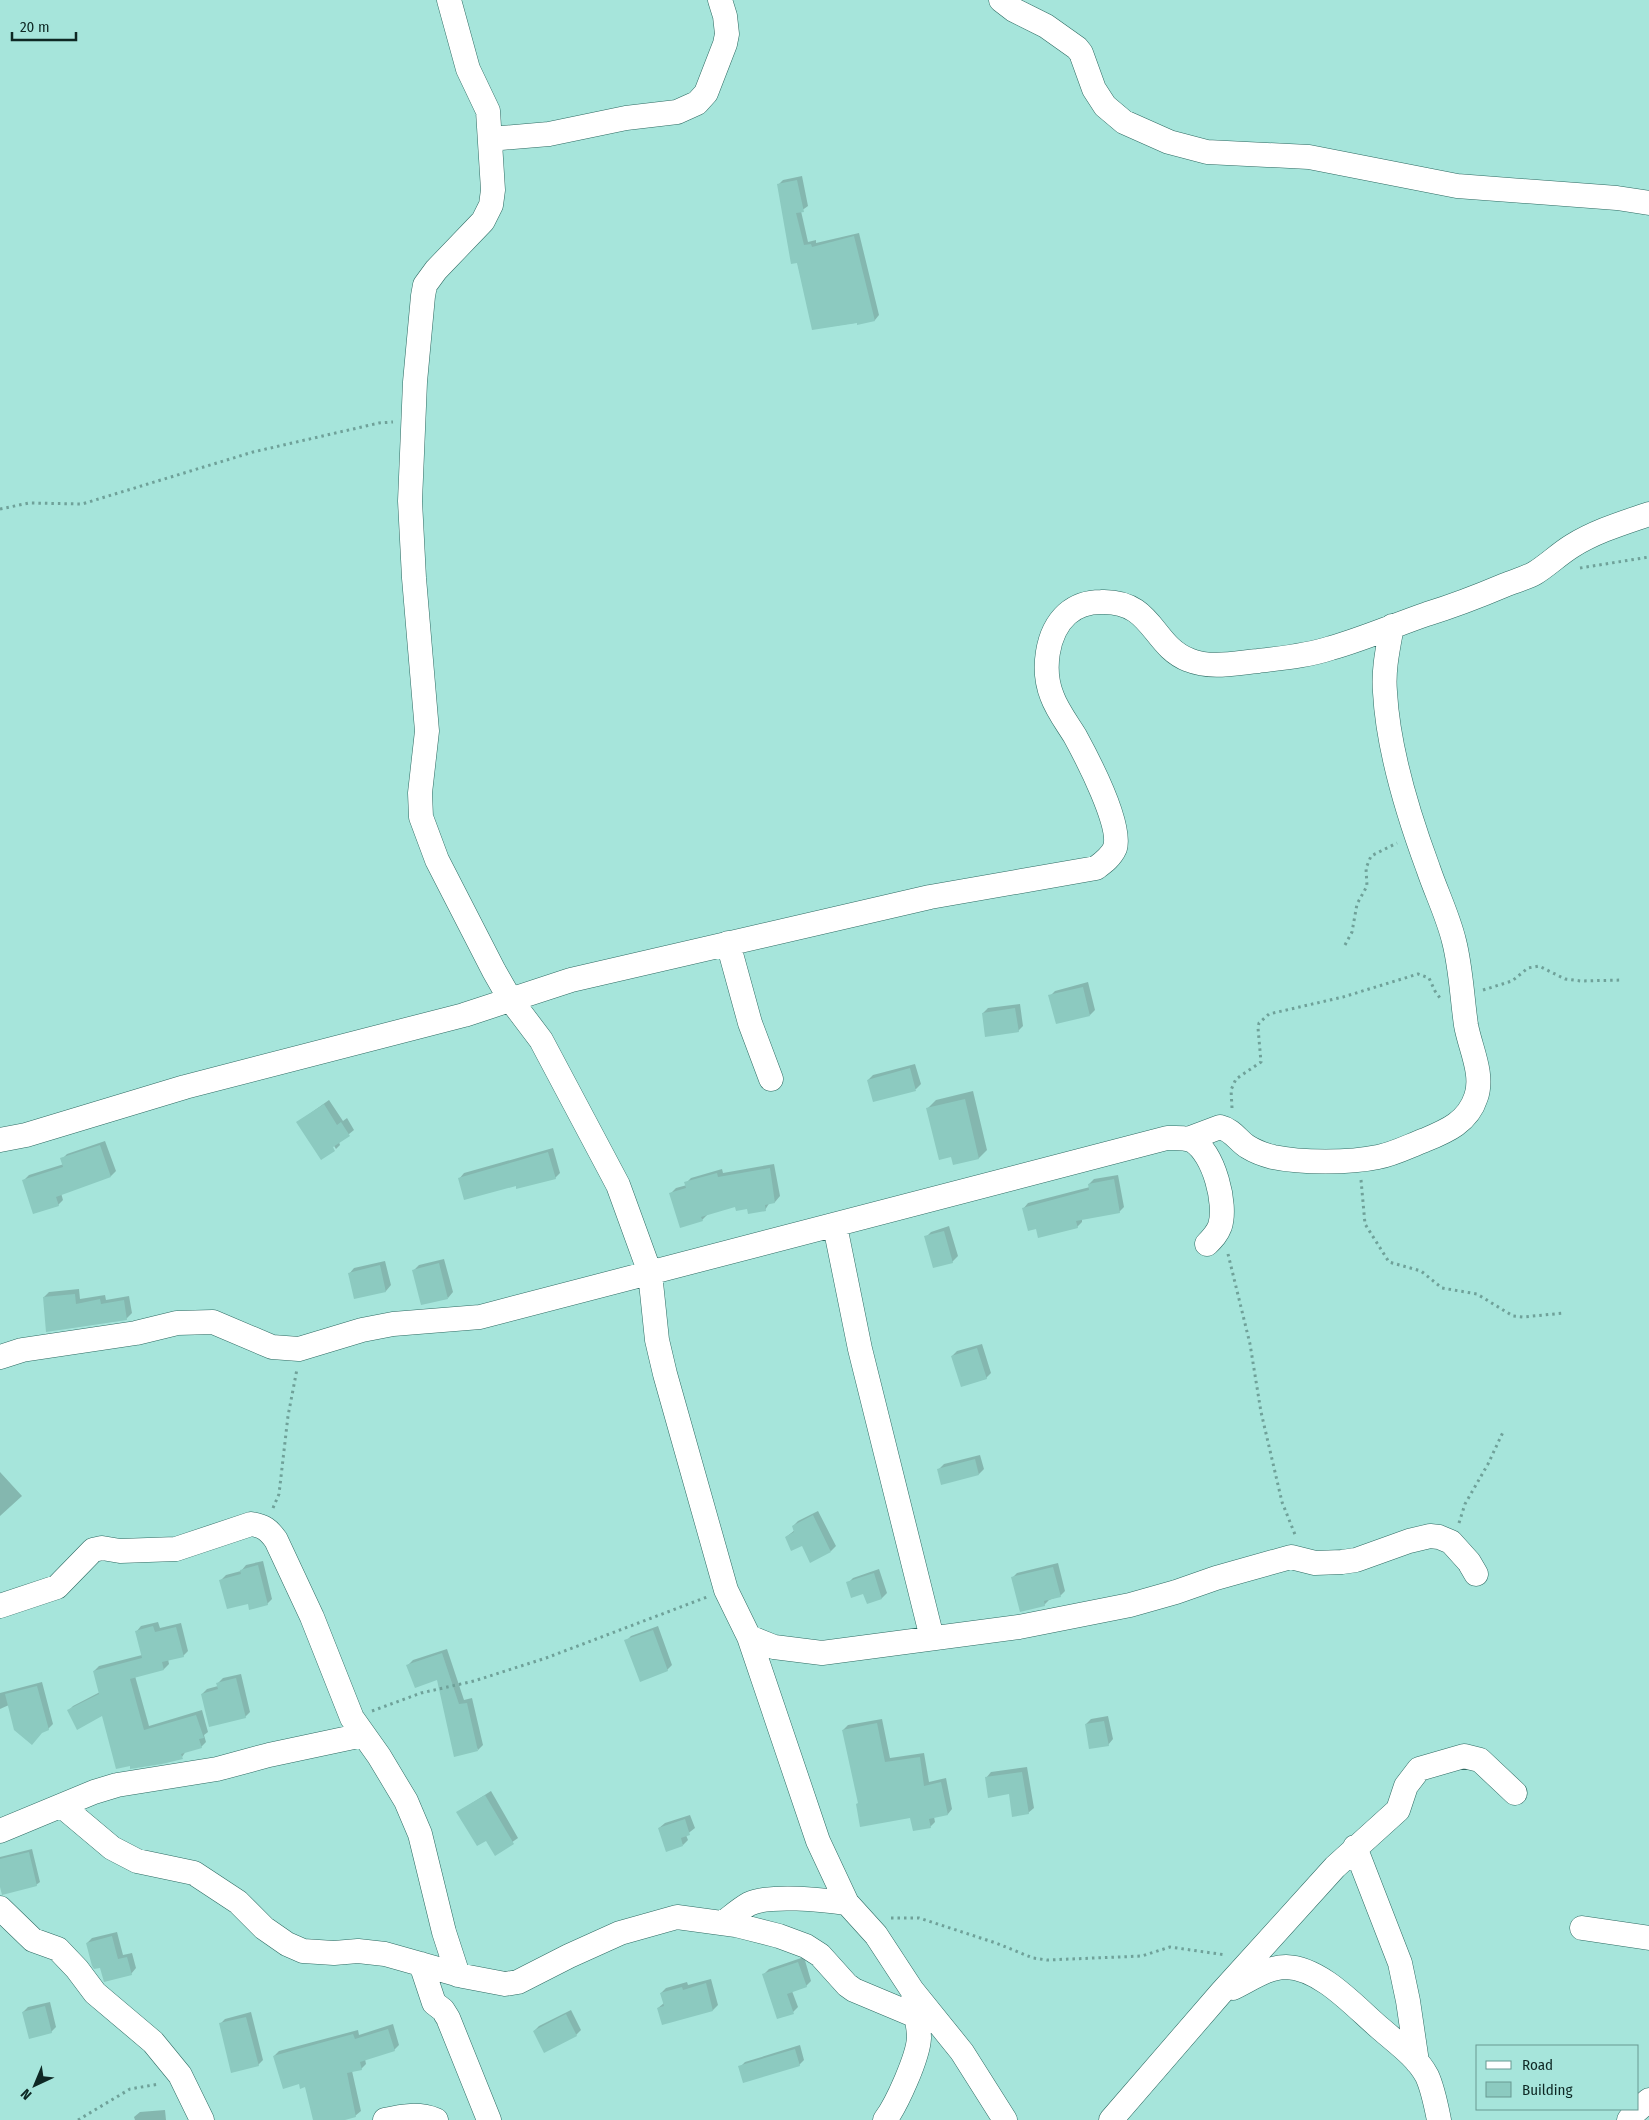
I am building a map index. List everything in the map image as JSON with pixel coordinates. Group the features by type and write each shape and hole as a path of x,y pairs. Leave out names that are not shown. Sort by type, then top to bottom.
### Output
{"street":[{"path":"449,0 468,69 488,111 493,190 489,212 475,231 436,270 424,290 415,382 410,473 411,536 427,731 420,793 421,817 437,860 494,971 510,999 541,1040 618,1185 650,1273 657,1340 665,1374 726,1590 749,1636 818,1841 854,1911 876,1935 912,1990 962,2052 1005,2120"},
{"path":"490,139 549,134 626,118 677,112 697,103 706,92 725,44 727,34 725,16 720,0"},
{"path":"1001,0 1014,10 1046,26 1077,48 1081,53 1094,89 1105,106 1124,122 1169,142 1207,152 1309,157 1457,186 1617,198 1649,203"},
{"path":"0,1140 26,1135 185,1087 464,1015 571,980 930,896 1096,868 1110,857 1115,847 1116,834 1112,818 1085,755 1052,696 1046,676 1053,634 1061,621 1074,609 1086,604 1119,602 1143,615 1172,650 1192,662 1206,664 1273,659 1313,653 1464,602 1535,573 1583,539 1649,514"},
{"path":"0,1357 22,1350 97,1340 177,1323 196,1321 213,1322 272,1348 299,1348 362,1330 393,1324 480,1316 835,1226 1167,1138 1188,1139 1220,1127 1226,1128 1248,1147 1274,1157 1299,1160 1360,1160 1378,1158 1450,1130 1471,1110 1477,1096 1478,1082 1466,1026 1454,940 1411,822 1393,746 1384,690 1385,668 1392,626"},
{"path":"728,942 750,1023 771,1079"},
{"path":"1188,1139 1200,1146 1211,1161 1220,1194 1221,1223 1216,1235 1207,1244"},
{"path":"835,1226 860,1349 932,1638"},
{"path":"0,1606 56,1587 93,1550 102,1548 120,1551 176,1548 252,1524 269,1531 276,1540 312,1617 358,1727 379,1756 406,1801 420,1834 440,1917 460,1975"},
{"path":"749,1636 774,1646 822,1653 1066,1619 1130,1605 1216,1578 1291,1558 1326,1564 1356,1560 1409,1541 1430,1536 1439,1537 1451,1542 1469,1562 1476,1574"},
{"path":"0,1831 94,1792 117,1785 217,1769 358,1727"},
{"path":"1111,2120 1220,1994 1335,1867 1383,1826 1398,1810 1406,1786 1419,1769 1464,1756 1473,1757 1480,1760 1515,1793"},
{"path":"62,1806 112,1848 137,1861 194,1872 238,1902 264,1928 288,1944 303,1951 334,1953 358,1951 385,1954 460,1975 505,1984 518,1982 569,1956 629,1930 677,1917 724,1924 779,1936 806,1946 820,1955 847,1985 854,1990 916,2016"},
{"path":"1356,1848 1400,1963 1417,2062"},
{"path":"724,1924 754,1902 792,1899 854,1911"},
{"path":"0,1908 33,1940 58,1949 65,1955 95,1993 142,2032 180,2075 202,2120"},
{"path":"1582,1928 1649,1938"},
{"path":"421,1964 434,2003 443,2010 448,2018 489,2120"},
{"path":"1220,1994 1270,1969 1288,1967 1305,1971 1347,1998 1417,2062 1426,2075 1431,2088 1439,2120"},
{"path":"443,2010 449,1991 460,1975"},
{"path":"885,2120 908,2074 917,2049 919,2037 912,1990"},
{"path":"1639,2109 1649,2100"},
{"path":"1629,2120 1637,2110"},
{"path":"385,2120 426,2116 436,2120"}],"path":[{"path":"0,509 29,503 82,504 253,452 378,423 414,420"},
{"path":"1571,569 1649,557"},
{"path":"1345,944 1352,932 1357,904 1368,882 1366,868 1371,856 1400,840 1411,822"},
{"path":"1226,1128 1232,1117 1232,1086 1236,1079 1261,1062 1258,1028 1259,1023 1270,1014 1343,997 1418,974 1429,978 1434,991 1448,1003 1512,981 1528,968 1539,966 1564,979 1582,981 1622,980"},
{"path":"1360,1160 1365,1224 1386,1259 1390,1262 1421,1271 1442,1288 1477,1294 1513,1316 1524,1317 1564,1313"},
{"path":"1221,1223 1250,1344 1261,1412 1282,1502 1305,1561"},
{"path":"258,1525 276,1504 279,1494 299,1348"},
{"path":"1451,1542 1465,1504 1488,1464 1503,1432"},
{"path":"358,1727 421,1693 474,1681 546,1658 726,1590"},
{"path":"854,1911 920,1918 996,1943 1033,1958 1047,1960 1142,1956 1175,1947 1232,1956 1243,1969"},
{"path":"78,2120 130,2089 157,2085 180,2075"}],"building":[{"path":"797,180 804,212 796,213 804,245 811,244 812,247 854,236 875,321 812,330 797,263 791,264 777,184"},
{"path":"1083,987 1090,1016 1056,1024 1048,995"},
{"path":"1015,1008 1019,1032 985,1037 982,1013"},
{"path":"910,1068 916,1091 873,1102 867,1080"},
{"path":"965,1099 979,1159 953,1165 951,1157 939,1160 926,1108"},
{"path":"324,1104 337,1125 341,1122 350,1136 333,1147 335,1151 321,1160 296,1122"},
{"path":"100,1145 111,1177 56,1197 59,1206 33,1214 22,1180 63,1167 60,1158"},
{"path":"548,1152 556,1179 516,1189 516,1186 464,1200 458,1178"},
{"path":"770,1168 775,1203 765,1205 766,1211 748,1214 747,1209 736,1211 735,1207 701,1217 703,1221 680,1228 669,1193 686,1188 684,1182 717,1173 718,1177"},
{"path":"1114,1179 1120,1213 1076,1221 1078,1228 1038,1238 1036,1229 1028,1231 1022,1208 1089,1190 1088,1184"},
{"path":"944,1231 953,1263 933,1268 924,1236"},
{"path":"439,1263 448,1299 421,1305 412,1270"},
{"path":"380,1265 386,1292 354,1299 348,1273"},
{"path":"75,1294 76,1304 100,1299 101,1304 124,1300 127,1320 46,1332 43,1297"},
{"path":"977,1348 987,1379 961,1387 951,1356"},
{"path":"975,1459 979,1475 941,1485 937,1469"},
{"path":"813,1515 831,1552 810,1563 802,1546 791,1551 785,1537 794,1532 792,1526"},
{"path":"258,1565 268,1605 249,1610 248,1604 227,1609 219,1580 241,1574 240,1570"},
{"path":"1053,1567 1061,1597 1044,1601 1045,1606 1020,1612 1011,1577"},
{"path":"874,1573 882,1599 867,1604 863,1594 851,1598 846,1582"},
{"path":"153,1626 155,1632 176,1627 184,1657 162,1662 164,1670 130,1679 144,1730 196,1715 204,1738 199,1739 202,1748 181,1754 183,1759 130,1769 130,1766 116,1769 102,1716 77,1730 67,1710 99,1694 93,1671 142,1658 135,1631"},
{"path":"653,1630 668,1671 640,1682 624,1640"},
{"path":"442,1653 459,1704 467,1703 478,1751 454,1757 437,1680 415,1688 406,1665"},
{"path":"236,1678 246,1718 209,1727 201,1694 218,1689 216,1683"},
{"path":"37,1686 49,1730 42,1733 32,1745 14,1730 5,1694"},
{"path":"1104,1721 1109,1746 1089,1749 1085,1724"},
{"path":"877,1723 885,1762 920,1757 924,1786 941,1782 948,1815 929,1819 931,1828 913,1831 910,1818 860,1827 856,1804 858,1803 842,1730"},
{"path":"1022,1772 1029,1814 1012,1817 1009,1794 988,1798 985,1777"},
{"path":"485,1795 514,1844 495,1856 486,1841 477,1846 456,1812"},
{"path":"685,1819 690,1835 681,1838 683,1846 666,1852 658,1828"},
{"path":"29,1852 37,1886 2,1895 0,1887 0,1859"},
{"path":"112,1936 118,1959 127,1957 132,1975 104,1982 100,1968 94,1969 92,1966 86,1943"},
{"path":"798,1962 807,1987 787,1994 794,2014 777,2019 762,1974"},
{"path":"706,1983 713,2011 662,2025 657,2008 664,2006 660,1993 682,1987 683,1990"},
{"path":"45,2006 52,2033 29,2039 22,2012"},
{"path":"566,2014 577,2036 544,2053 533,2031"},
{"path":"246,2017 259,2066 231,2073 219,2023"},
{"path":"388,2029 395,2051 360,2062 362,2070 347,2073 356,2117 345,2120 313,2120 305,2087 300,2089 299,2084 283,2089 273,2056 353,2034 355,2039"},
{"path":"795,2049 800,2066 743,2083 738,2066"}]}
